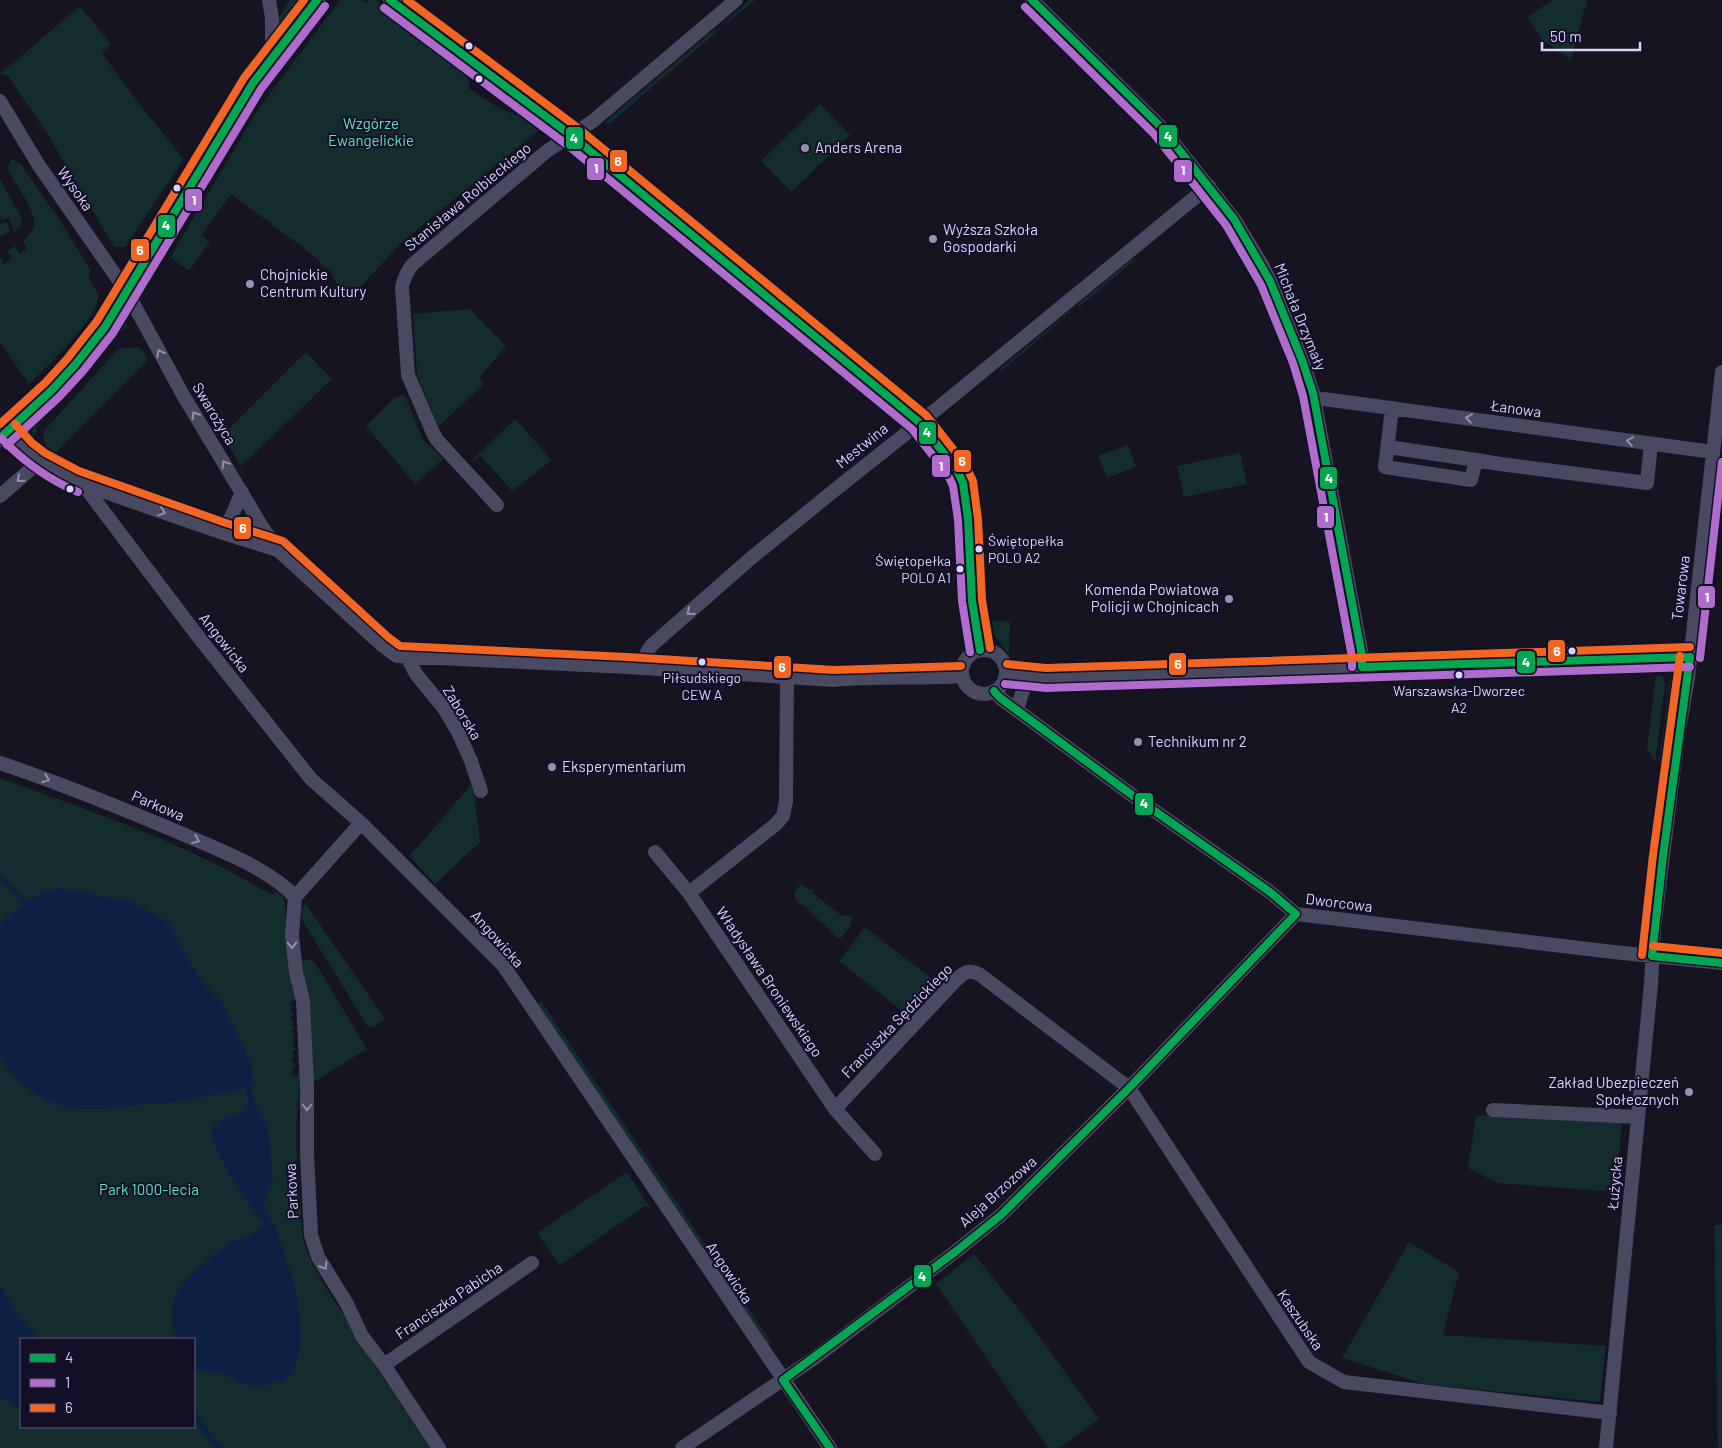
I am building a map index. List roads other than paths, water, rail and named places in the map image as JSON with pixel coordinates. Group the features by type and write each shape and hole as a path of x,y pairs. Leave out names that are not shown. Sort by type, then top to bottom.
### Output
{"main road":[{"path":"4,435 52,390 105,327 253,83 316,0"}],"street":[{"path":"269,0 272,18 272,44 277,50"},
{"path":"390,0 572,136 919,422 958,470 963,483 968,519 972,601 980,650"},
{"name":"Stanisława Rolbieckiego","path":"497,505 437,440 408,375 402,287 408,270 547,151 593,122 736,0"},
{"name":"Michała Drzymały","path":"1032,0 1161,128 1234,218 1262,266 1302,360 1314,400 1362,656 1362,667"},
{"name":"Wysoka","path":"0,101 38,164 127,292"},
{"name":"Mestwina","path":"646,668 646,652 652,645 726,580 1209,186"},
{"name":"Swarożyca","path":"127,292 183,396 278,550"},
{"name":"Towarowa","path":"1652,956 1663,856 1690,657 1722,372"},
{"name":"Łanowa","path":"1314,400 1324,399 1713,452"},
{"path":"1392,408 1386,467 1471,480 1476,460"},
{"path":"4,435 60,474 116,496 278,550 382,645 397,656 646,668 834,680 962,676"},
{"path":"1388,448 1646,483 1651,444"},
{"path":"0,496 40,461"},
{"name":"Angowicka","path":"82,483 197,635 311,779 361,823 503,965 830,1448"},
{"path":"220,532 229,522 242,492"},
{"path":"107,516 116,496"},
{"path":"980,650 990,651 999,656 1004,663 1006,674 1001,685 994,691 986,694 973,691 967,686 962,676 962,667 970,655 980,650"},
{"name":"Zaborska","path":"408,657 416,674 443,707 458,732 471,760 480,791"},
{"path":"1006,674 1046,678 1690,657"},
{"path":"1017,710 1030,676"},
{"path":"689,892 775,826 783,816 786,801 787,678"},
{"name":"Dworcowa","path":"994,691 999,697 1132,795 1270,892 1296,914 1722,963"},
{"name":"Parkowa","path":"0,763 111,804 210,846 262,872 281,884 295,897 292,935 296,972 303,1000 307,1085 307,1164 311,1235 318,1258 347,1304 362,1336 384,1365 438,1448"},
{"path":"295,897 361,823"},
{"name":"Władysława Broniewskiego","path":"655,852 689,892 835,1109 875,1154"},
{"name":"Aleja Brzozowa","path":"682,1448 783,1380 955,1252 1001,1215 1129,1088 1296,914"},
{"name":"Łużycka","path":"1606,1448 1652,956"},
{"name":"Franciszka Sędzickiego","path":"835,1109 955,981 968,971 979,974 1129,1088"},
{"name":"Kaszubska","path":"1129,1088 1308,1362 1344,1382 1610,1413"},
{"path":"1493,1110 1638,1117"},
{"name":"Franciszka Pabicha","path":"384,1365 532,1263"}],"water":[{"path":"59,888 131,902 163,919 171,927 203,983 222,1002 245,1049 254,1083 250,1085 255,1104 268,1126 273,1182 264,1202 266,1212 275,1227 296,1291 301,1327 300,1348 294,1370 284,1380 261,1387 252,1387 224,1375 202,1370 195,1374 195,1338 178,1338 173,1326 172,1305 175,1296 187,1280 221,1249 232,1242 255,1233 264,1223 233,1180 219,1155 211,1133 218,1123 245,1111 249,1107 245,1088 184,1101 95,1109 69,1108 35,1094 15,1078 0,1058 0,924 34,897"},
{"path":"0,1286 20,1319 36,1338 20,1338 20,1408 0,1398"},
{"path":"195,1413 223,1448 216,1448 195,1422"}],"waterway":[{"path":"0,876 25,903"}],"place":[{"name":"Anders Arena","path":"805,148"},
{"name":"Wyższa Szkoła Gospodarki","path":"933,239"},
{"name":"Chojnickie Centrum Kultury","path":"250,284"},
{"name":"Świętopełka POLO A2","path":"979,549"},
{"name":"Świętopełka POLO A1","path":"960,569"},
{"name":"Komenda Powiatowa Policji w Chojnicach","path":"1229,599"},
{"name":"Piłsudskiego CEW A","path":"702,662"},
{"name":"Warszawska-Dworzec A2","path":"1459,675"},
{"name":"Technikum nr 2","path":"1138,742"},
{"name":"Eksperymentarium","path":"552,767"},
{"name":"Zakład Ubezpieczeń Społecznych","path":"1689,1092"}],"park label":[{"name":"Wzgórze Ewangelickie","path":"371,132"},
{"name":"Park 1000-lecia","path":"149,1190"}]}
